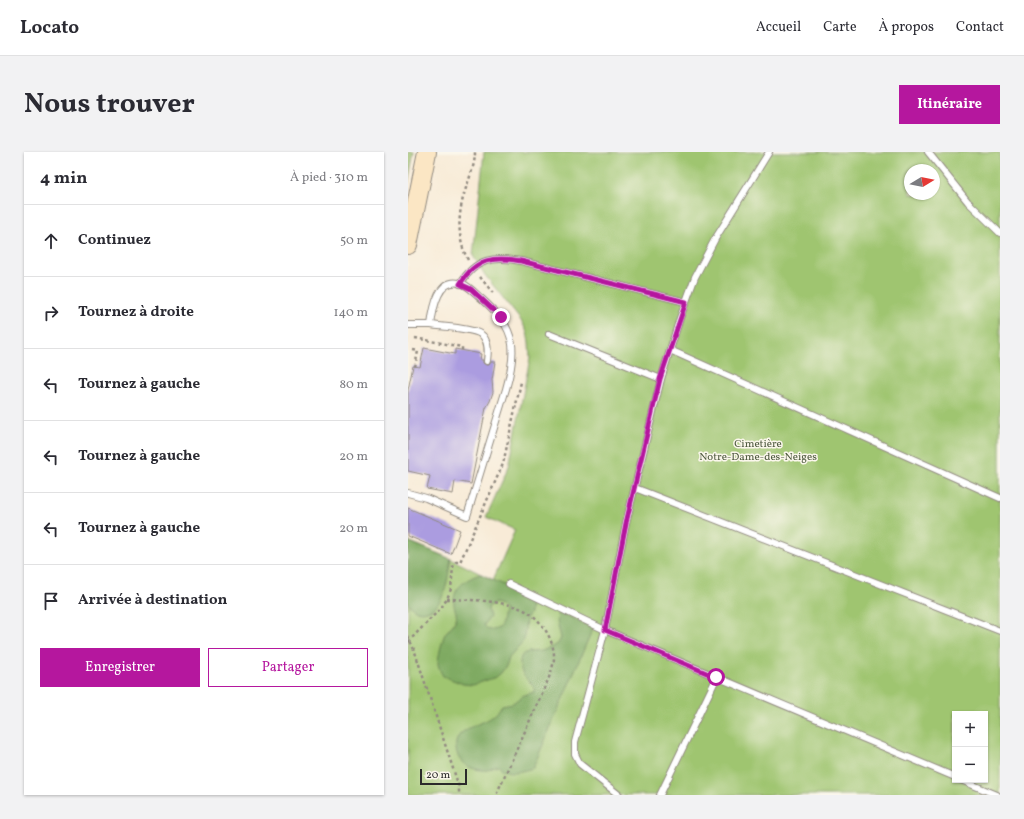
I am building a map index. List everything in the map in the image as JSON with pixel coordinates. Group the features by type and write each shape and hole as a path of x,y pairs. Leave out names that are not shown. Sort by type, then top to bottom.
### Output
{"main road":[{"path":"408,246 427,152"}],"lane":[{"path":"619,795 580,764 575,754 575,742 605,630 626,523 660,379 695,277 715,238 769,152"},
{"path":"928,152 968,202 1000,233"},
{"path":"460,284 466,275 478,264 490,259 502,258 521,261 686,302"},
{"path":"408,493 426,498 468,516 511,369 513,352 512,343 506,325 494,309 466,286 457,283 448,285 440,291 431,325"},
{"path":"408,325 431,325 472,331 481,334 488,347 487,361"},
{"path":"549,334 660,379"},
{"path":"670,350 1000,498"},
{"path":"635,488 1000,631"},
{"path":"509,584 605,630 952,777"},
{"path":"660,795 716,677"},
{"path":"968,783 996,795"}],"path":[{"path":"469,262 461,243 460,216 474,164 475,152"},
{"path":"415,338 462,347 462,350"},
{"path":"413,350 418,352 415,367"},
{"path":"409,641 441,608 447,599 451,588 456,562 460,562 480,519"},
{"path":"447,599 492,602 523,610 532,615 542,625 552,644 554,654 553,664 496,795"},
{"path":"408,636 450,758 459,787 459,795"}],"green space":[{"path":"408,152 414,152 408,183"},
{"name":"Cimetière Notre-Dame-des-Neiges","path":"484,152 1000,152 1000,795 408,795 408,541 451,559 493,580 515,530 486,517 509,466 530,358 529,342 527,332 522,322 485,275 473,256"},
{"path":"408,541 451,559 445,590 442,597 433,608 424,612 414,609 408,603"},
{"path":"481,574 531,598 530,613 526,619 524,640 509,657 507,664 501,673 496,677 473,685 463,684 443,676 438,664 440,649 446,632 455,621 455,593 466,581","holes":["495,603 499,604 504,609 502,623 499,628 492,630 484,625 490,617 488,609 489,606"]},
{"path":"559,612 593,628 533,768 510,772 499,766 484,770 466,766 460,760 456,747 460,734 494,716 502,705 513,703 522,696 534,692 533,685 523,675 520,664 521,657 525,653 542,651 558,644 561,638 557,622"}],"building":[{"path":"424,348 455,354 455,349 481,354 480,360 483,360 483,363 486,365 489,365 491,362 495,362 492,380 493,392 486,408 471,484 455,481 453,494 427,489 430,476 408,471 408,390 413,366 420,367"},
{"path":"408,508 460,530 451,554 408,536"}],"route":[{"path":"501,317 471,289 463,284 460,284 473,268 490,259 496,258 521,261 686,302 660,379 626,523 605,630 716,677"}]}
